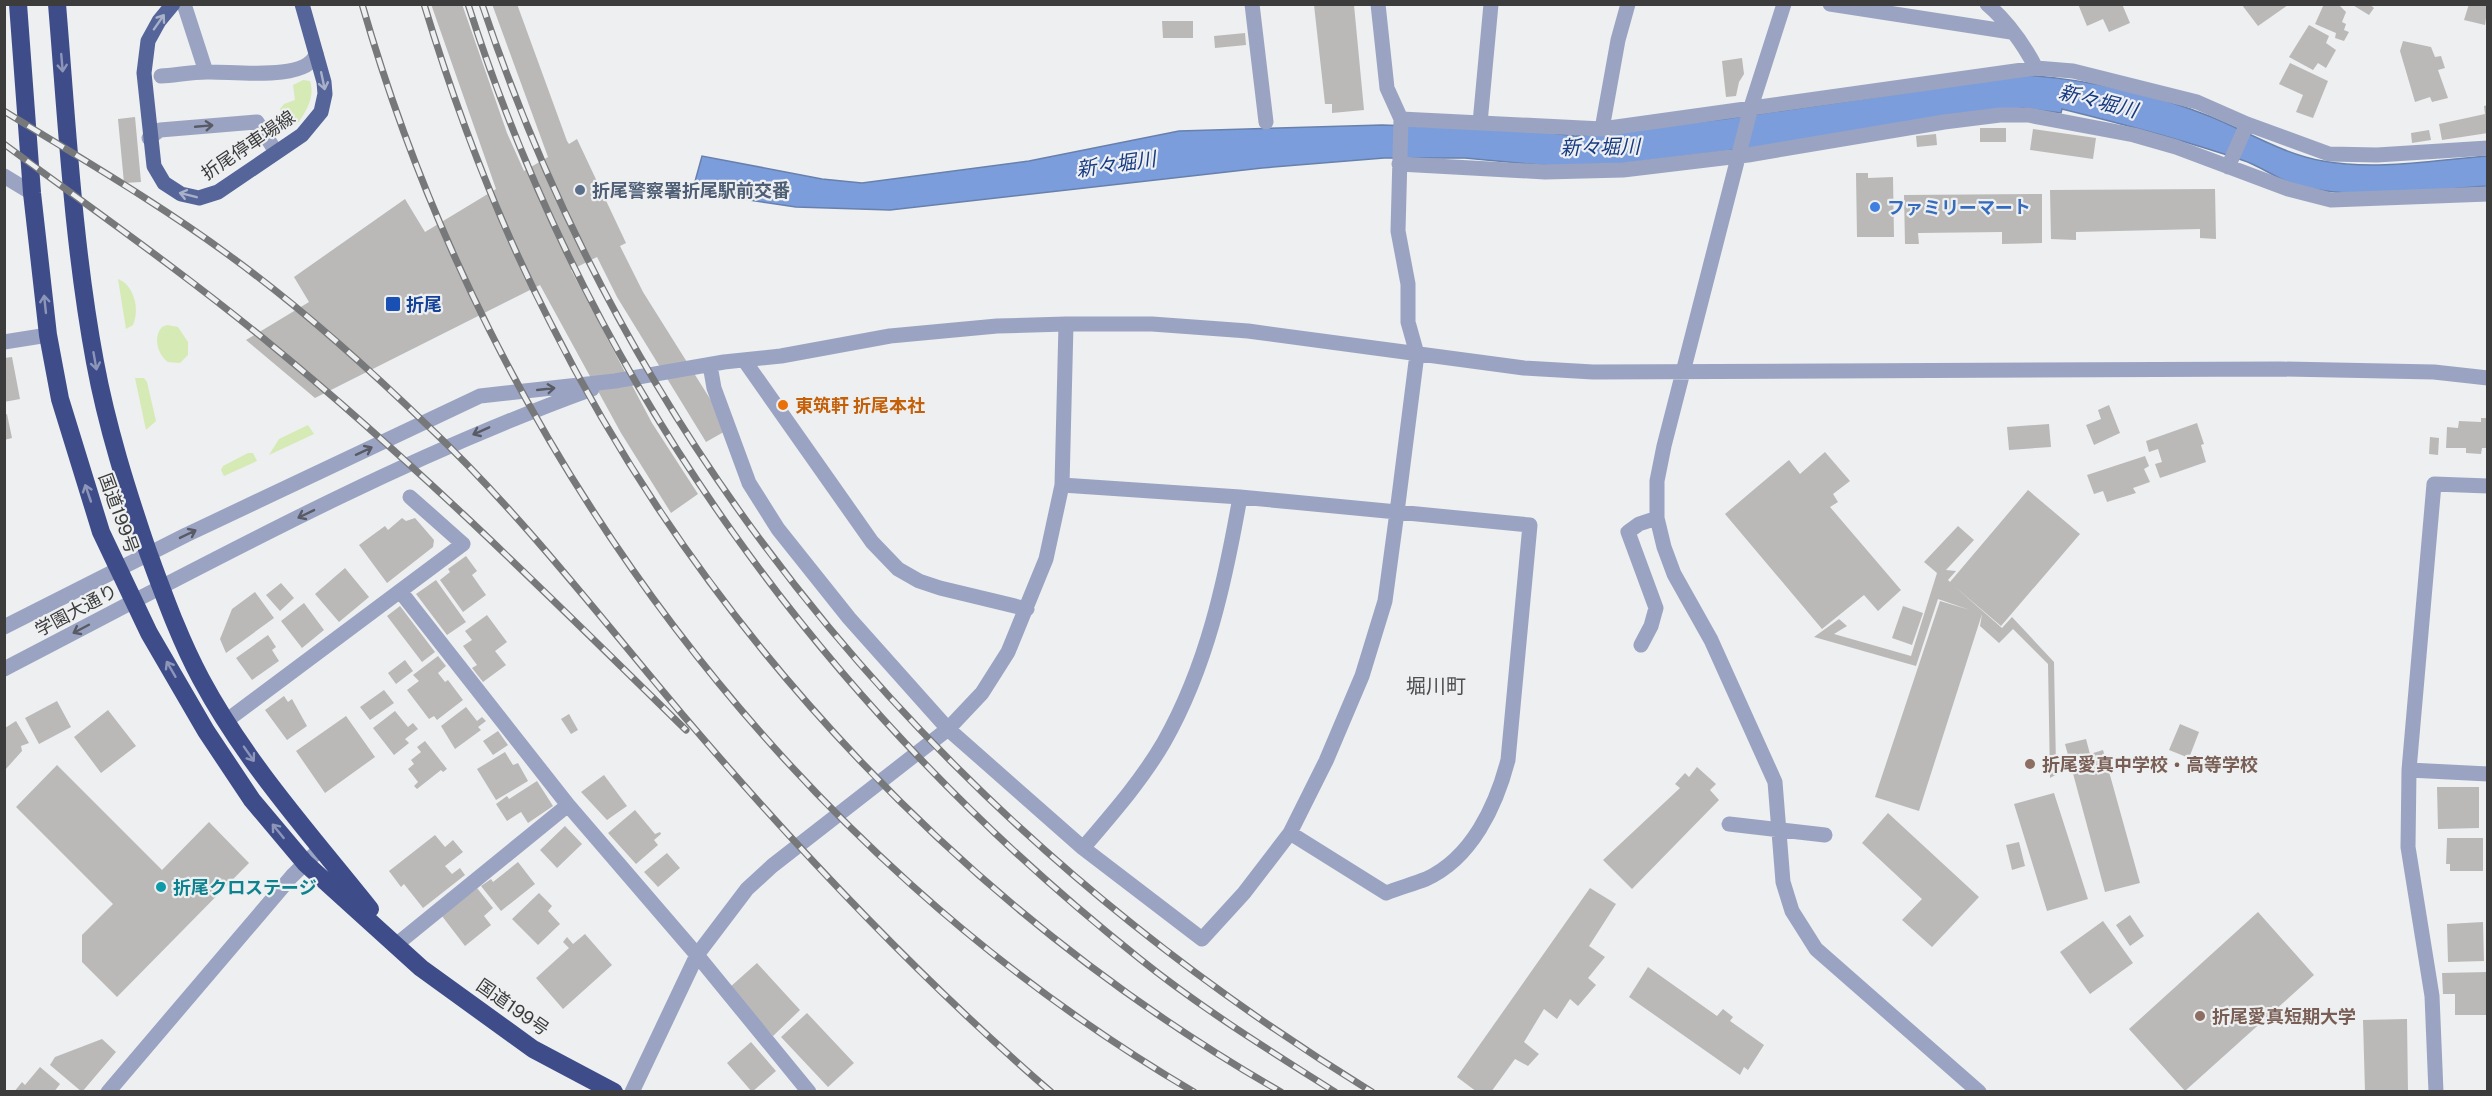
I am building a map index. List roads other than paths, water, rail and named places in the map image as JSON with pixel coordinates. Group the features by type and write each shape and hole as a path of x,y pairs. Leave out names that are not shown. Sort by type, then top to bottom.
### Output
{"highway":[{"name":"国道199号","path":"18,4 32,193 48,335 60,399 101,532 133,602 206,731 252,800 304,863 397,944 421,968 533,1049 614,1092"},
{"name":"国道199号","path":"57,4 71,181 95,362 109,427 161,588 191,658 226,721 271,786 397,944"}],"main road":[{"name":"折尾停車場線","path":"173,4 153,32 146,52 144,73 149,138 151,157 158,175 172,190 190,197 209,196 218,192 310,127 321,112 325,94 302,4"}],"street":[{"path":"184,4 206,72"},
{"path":"1252,4 1266,122"},
{"path":"710,365 714,388 749,483 778,529 849,618 948,729 1083,848 1202,939 1244,893 1290,832 1326,761 1362,676 1385,601 1417,354 1408,322 1408,284 1398,231 1401,122 1388,88 1378,4"},
{"path":"1480,123 1491,4"},
{"path":"1602,129 1618,40 1628,4"},
{"path":"1784,4 1750,110 1683,371 1657,481 1657,518 1674,574 1711,640 1775,782 1783,882 1792,911 1816,949 1979,1092"},
{"path":"1830,4 2011,32"},
{"path":"1987,4 2008,22 2011,32 2027,50 2037,68"},
{"path":"161,76 206,72 269,73 302,68 311,63 316,54"},
{"path":"1401,122 1602,129 2037,68 2073,71 2197,102 2247,124 2329,154 2377,155 2487,148"},
{"path":"1399,161 1545,172 1597,172 1944,122 2000,115 2028,115 2134,135 2176,147 2288,189 2331,200 2487,194"},
{"path":"149,138 160,130 257,122 276,152"},
{"path":"2228,167 2247,124"},
{"path":"4,176 32,193"},
{"path":"632,1092 697,955 755,882 948,729 982,693 1008,652 1046,559 1062,485 1066,324"},
{"path":"4,627 117,569 480,396 615,381 781,356 890,336 997,326 1152,324 1248,332 1524,368 1593,372 2280,369 2434,372 2487,378"},
{"path":"4,342 48,335"},
{"path":"744,360 872,542 898,569 919,581 940,588 1027,609"},
{"name":"学園大通り","path":"4,669 377,479 458,442 615,381"},
{"path":"2436,1092 2432,996 2408,847 2409,770 2434,484 2487,486"},
{"path":"1062,485 1240,497 1530,525 1508,760 1500,791 1485,822 1468,844 1428,878 1386,893 1290,832"},
{"path":"226,721 463,544 410,497"},
{"path":"1083,848 1126,797 1164,742 1195,677 1215,621 1240,497"},
{"path":"1641,645 1651,626 1656,608 1628,532 1639,524 1657,518"},
{"path":"400,591 568,805 697,955 809,1092"},
{"path":"2409,770 2487,774"},
{"path":"397,944 568,805"},
{"path":"1729,824 1825,835"},
{"path":"108,1092 304,863 321,848"}],"water":[{"name":"新々堀川","path":"2026,75 2073,80 2142,94 2209,116 2293,153 2323,161 2385,165 2488,156 2487,186 2367,194 2319,190 2289,183 2242,160 2153,133 2062,109 2061,113 2023,108 1776,145 1620,164 1560,167 1465,158 1384,158 1262,168 890,210 796,207 749,200 694,185 702,156 822,179 862,183 1029,161 1179,131 1382,125 1528,130 1575,136 1724,119"}],"railway":[{"path":"362,4 418,170 489,330 575,483 674,627 787,762 911,885 1047,995 1194,1092"},
{"path":"424,4 450,85 480,166 513,245 550,322 615,439 688,552 770,659 859,760 956,854 1058,941 1167,1021 1281,1092"},
{"path":"468,4 519,145 580,280 652,409 732,532 822,648 920,759 1026,862 1140,959 1187,995 1335,1092"},
{"path":"482,4 548,175 628,335 722,486 829,627 948,758 1079,879 1220,991 1372,1092"},
{"path":"4,111 203,236 256,275 357,359 495,494 725,764 859,910 953,1003 1051,1092"},
{"path":"4,144 209,295 329,393 485,534 686,730"}],"place":[{"name":"折尾警察署折尾駅前交番","path":"580,190"},
{"name":"ファミリーマート","path":"1875,207"},
{"name":"折尾","path":"393,304"},
{"name":"東筑軒 折尾本社","path":"783,405"},
{"name":"折尾愛真中学校・高等学校","path":"2030,764"},
{"name":"折尾クロステージ","path":"161,887"},
{"name":"折尾愛真短期大学","path":"2200,1016"}],"district":[{"name":"堀川町","path":"1436,686"}]}
